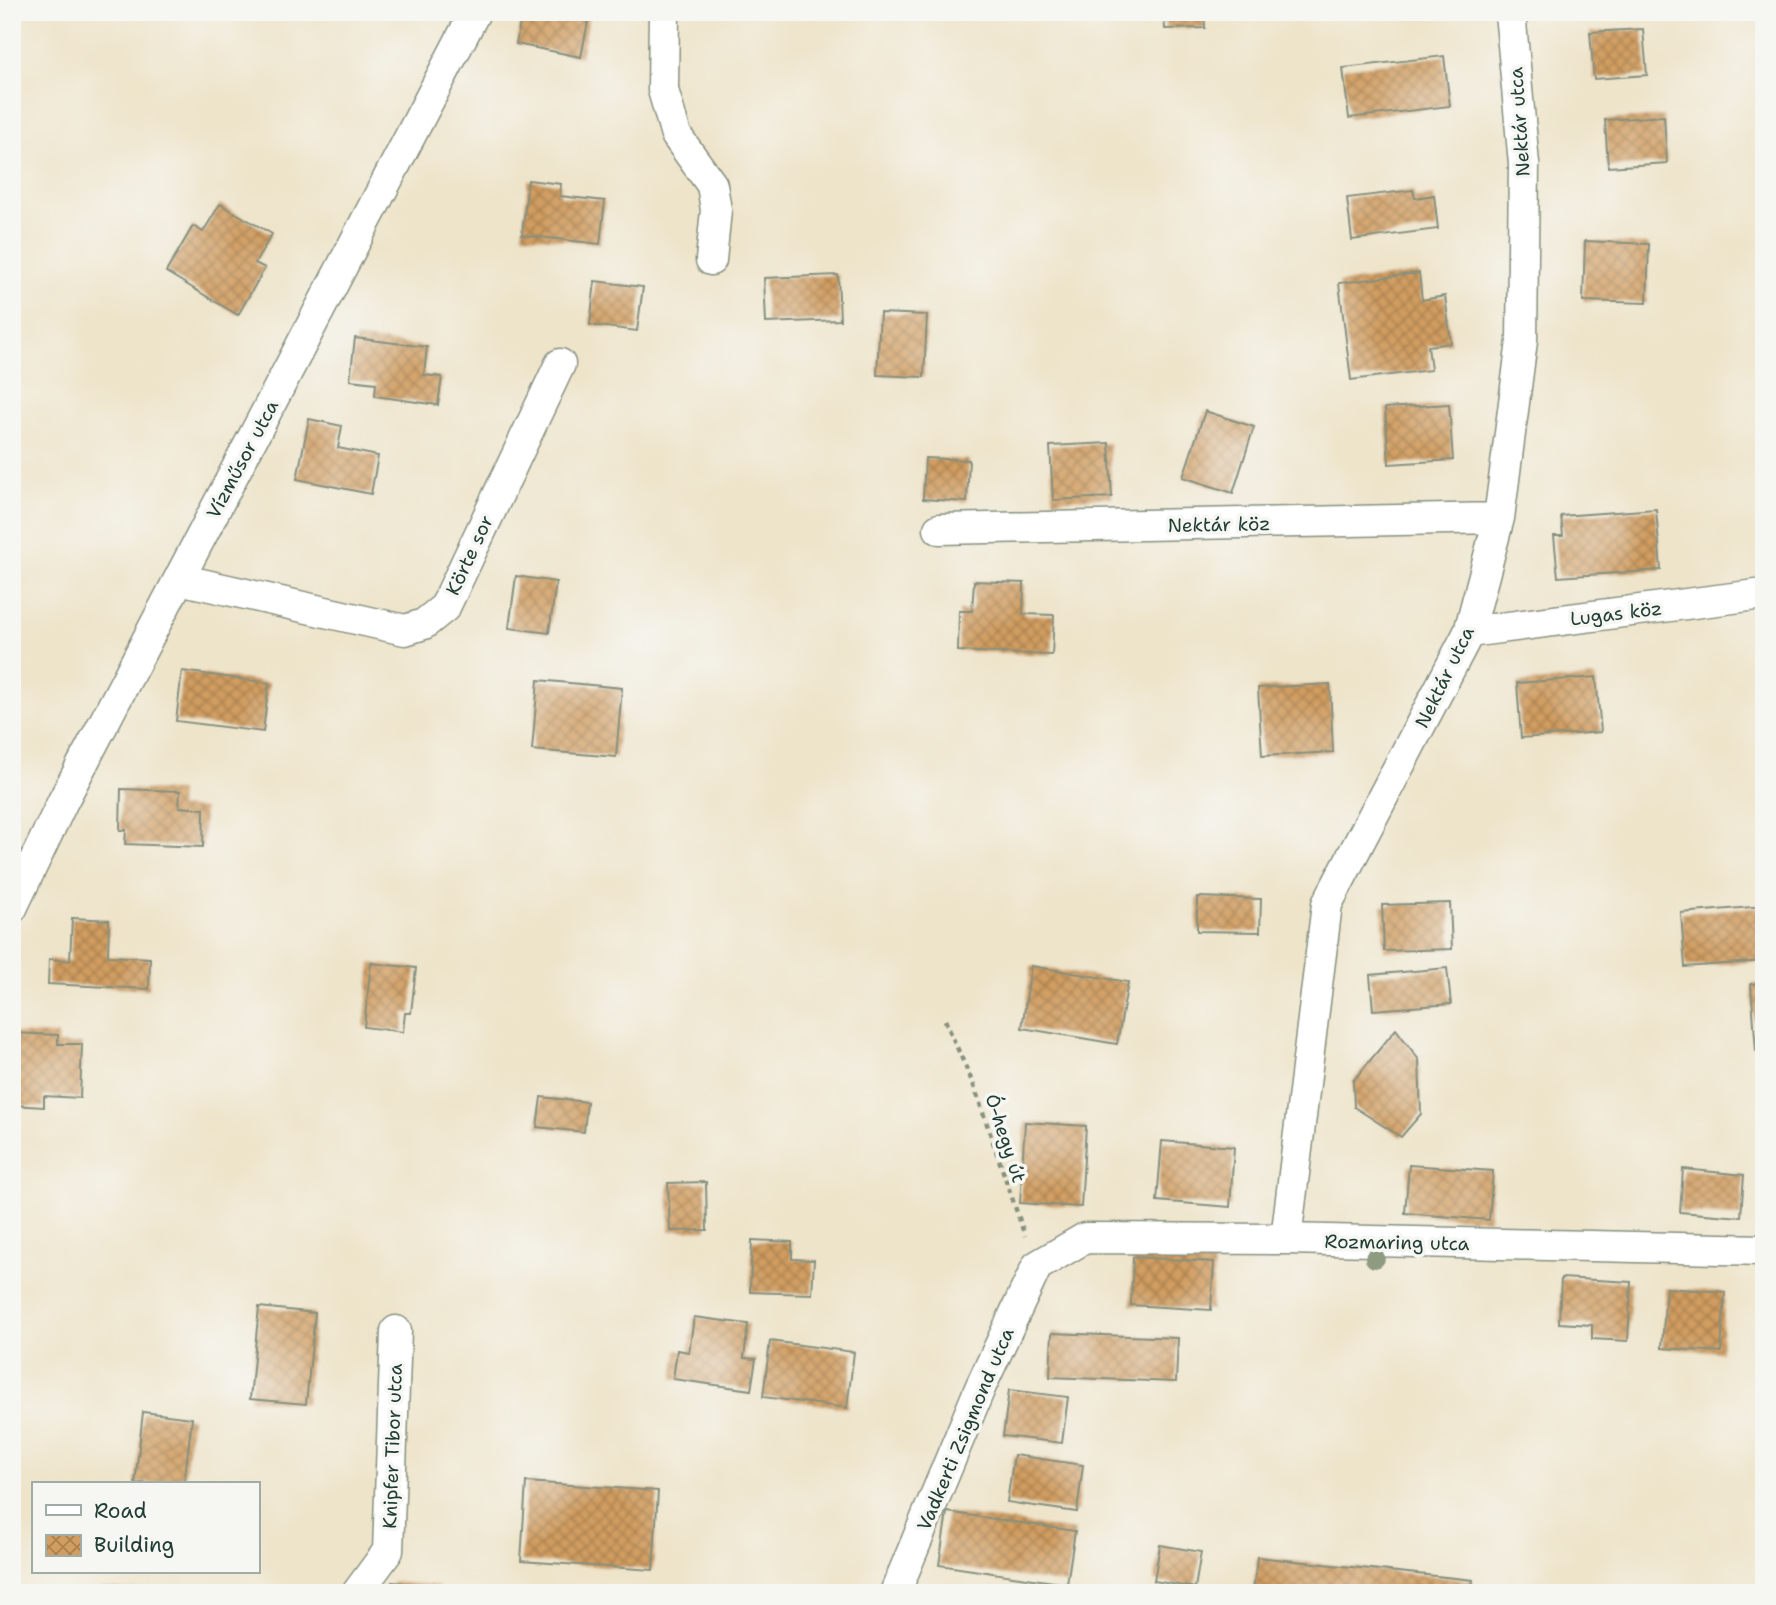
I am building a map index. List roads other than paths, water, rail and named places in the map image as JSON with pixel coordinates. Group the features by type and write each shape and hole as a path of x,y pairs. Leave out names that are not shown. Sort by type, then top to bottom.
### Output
{"street":[{"name":"Vízműsor utca","path":"12,908 63,801 475,12"},
{"path":"664,12 663,90 676,135 712,185 716,210 711,260"},
{"name":"Nektár utca","path":"1286,1239 1327,904 1469,632 1499,518 1522,341 1524,164 1510,12"},
{"name":"Körte sor","path":"179,579 405,630 424,624 445,607 560,365"},
{"name":"Nektár köz","path":"939,529 1499,518"},
{"name":"Lugas köz","path":"1469,632 1764,594"},
{"name":"Rozmaring utca","path":"1037,1266 1085,1238 1286,1239 1764,1250"},
{"name":"Vadkerti Zsigmond utca","path":"895,1593 980,1388 1037,1266"},
{"name":"Knipfer Tibor utca","path":"357,1593 388,1551 396,1331"}]}
